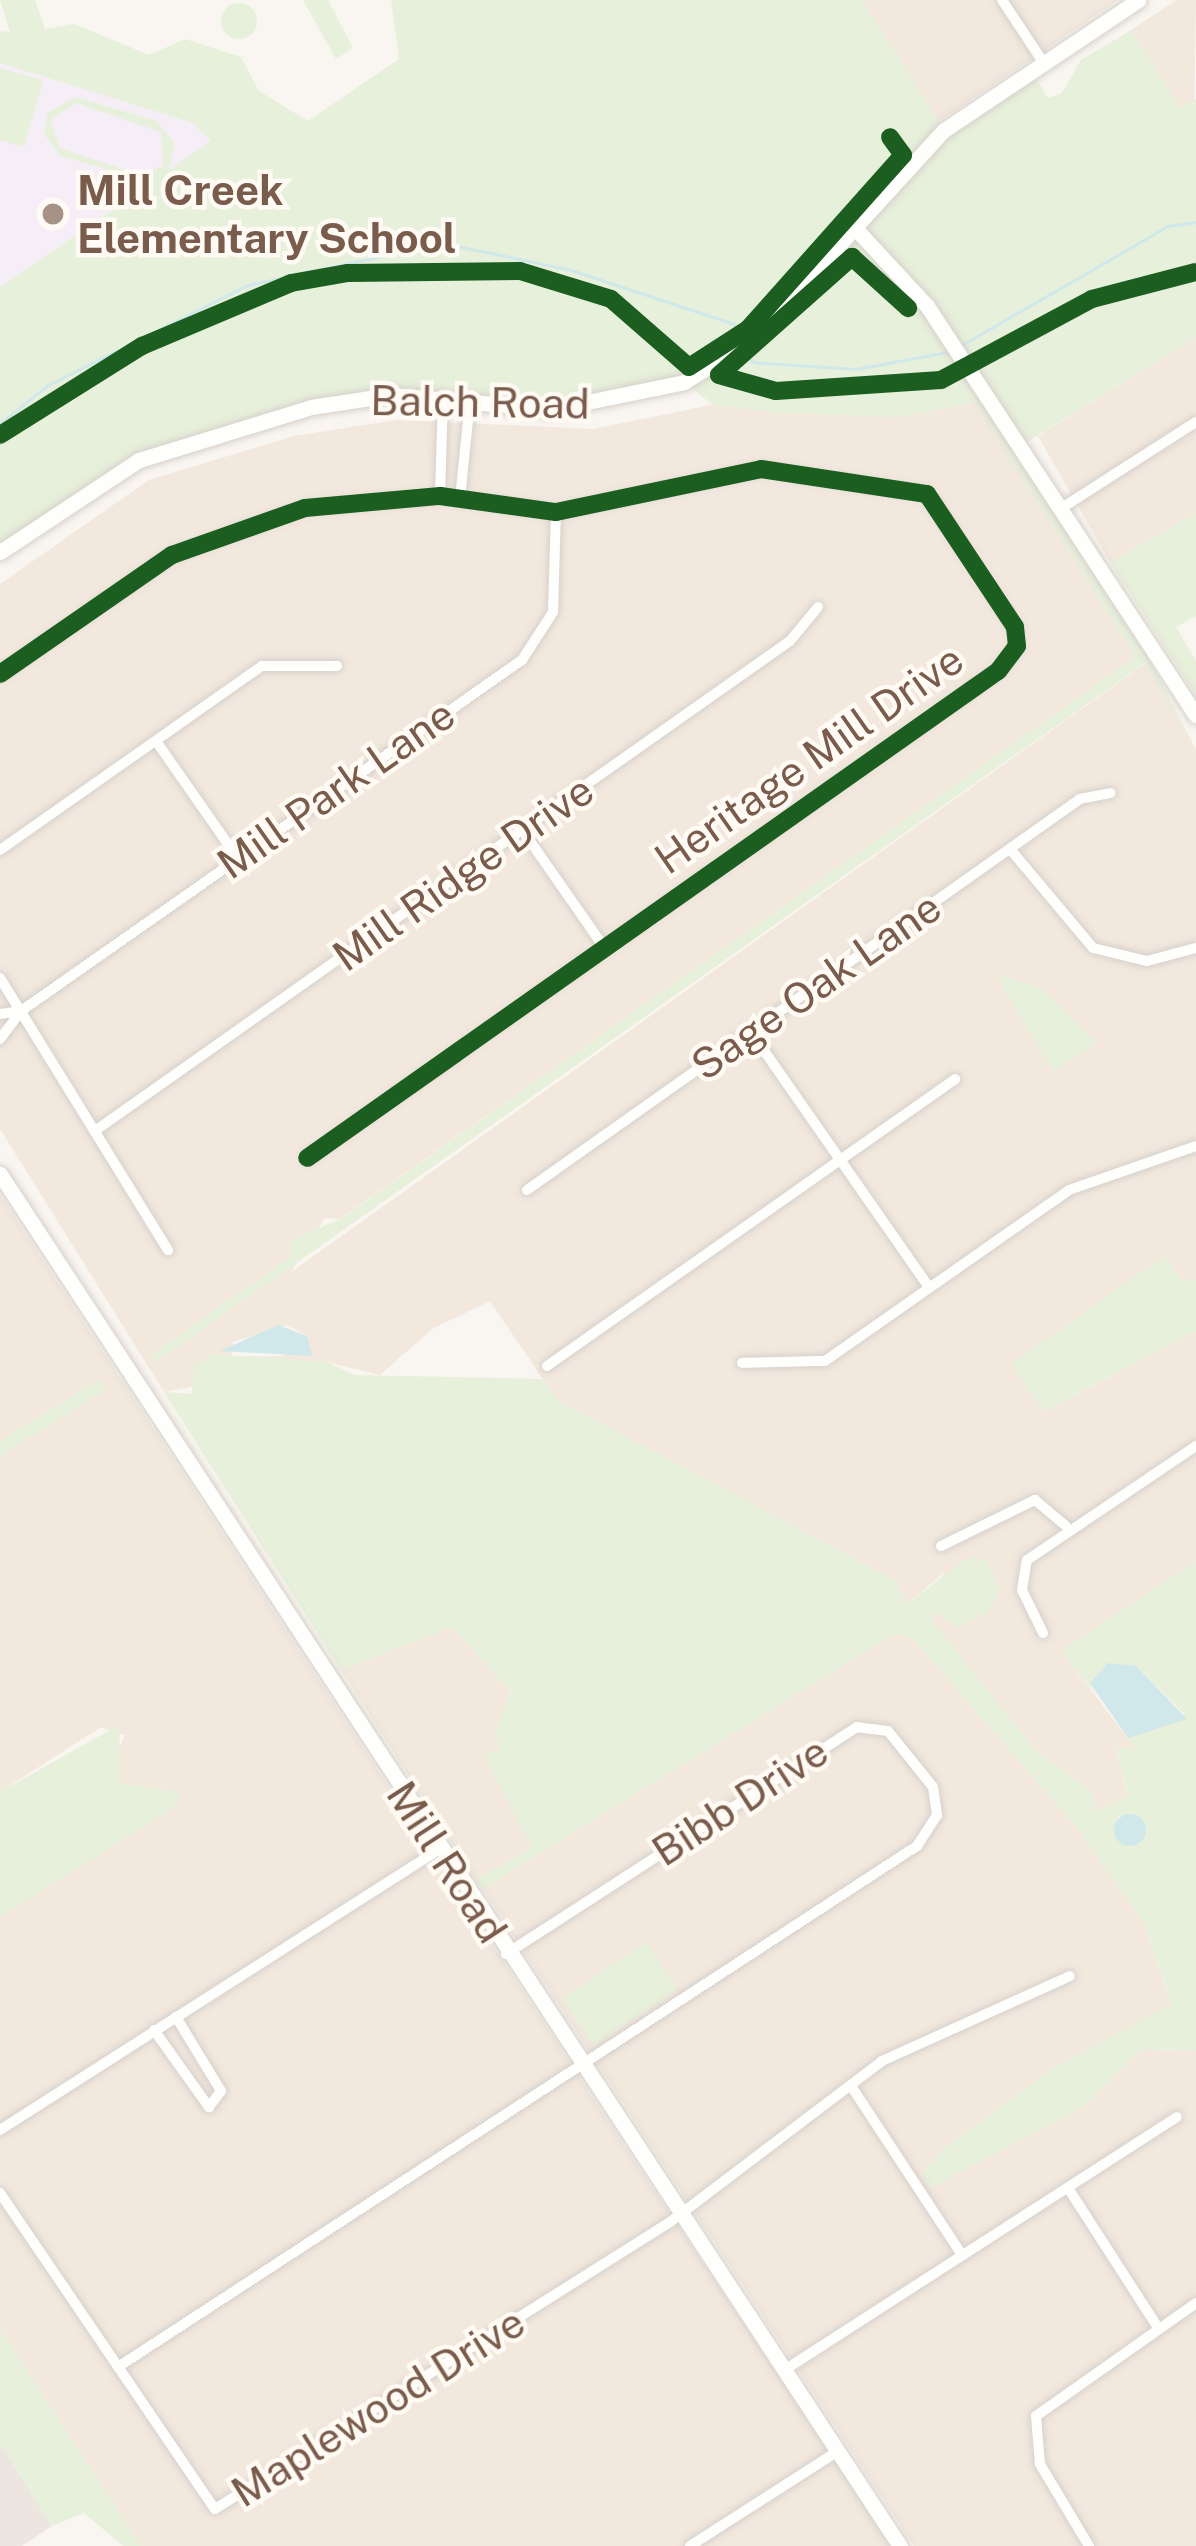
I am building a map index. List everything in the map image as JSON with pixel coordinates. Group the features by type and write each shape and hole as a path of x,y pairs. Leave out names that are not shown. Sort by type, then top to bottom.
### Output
{"street":[{"path":"1002,0 1043,62"},
{"name":"Balch Road","path":"0,552 139,460 311,407 443,396 601,405 718,364 754,340 958,117 1138,0"},
{"path":"883,196 873,236 888,263"},
{"path":"855,228 952,344 1196,715"},
{"path":"832,254 858,245 888,263"},
{"path":"440,496 443,396"},
{"path":"460,499 470,400"},
{"path":"1060,509 1196,422"},
{"name":"Heritage Mill Drive","path":"0,674 172,555 352,499 440,496 556,512 761,469 908,484 938,510 1017,646 307,1157"},
{"name":"Mill Park Lane","path":"0,1039 21,1011 522,660 553,612 556,512"},
{"name":"Mill Ridge Drive","path":"99,1128 790,641 818,608"},
{"path":"0,850 262,666 337,666"},
{"path":"156,741 237,857"},
{"name":"Sage Oak Lane","path":"527,1190 1080,800 1110,794"},
{"path":"523,831 604,947"},
{"path":"1010,849 1093,947 1147,961 1196,949"},
{"path":"0,978 99,1128 169,1250"},
{"name":"Mill Park Lane","path":"0,1014 21,1011"},
{"path":"751,1032 928,1286"},
{"path":"547,1366 955,1078"},
{"path":"742,1363 826,1361 1070,1190 1196,1146"},
{"name":"Mill Road","path":"0,1174 506,1954 900,2546"},
{"path":"1043,1633 1022,1575 1066,1526 1196,1446"},
{"path":"940,1546 1035,1500 1066,1526"},
{"name":"Bibb Drive","path":"506,1954 842,1734 875,1726 905,1745 933,1787 931,1833 584,2070"},
{"path":"0,2131 438,1850"},
{"path":"680,2213 924,2035 1070,1976"},
{"path":"154,2030 209,2107 221,2091 176,2017"},
{"path":"118,2367 584,2070"},
{"path":"853,2090 962,2255"},
{"path":"786,2369 1178,2117"},
{"path":"1068,2188 1157,2326"},
{"name":"Maplewood Drive","path":"0,2192 215,2509 680,2213"},
{"path":"1089,2546 1040,2464 1036,2416 1157,2326 1196,2303"},
{"path":"691,2546 838,2450"}],"shaded area":[{"path":"862,0 1118,0 938,122"},
{"path":"1177,0 1196,0 1194,129 1131,30"},
{"name":"Mill Creek Elementary School","path":"0,63 194,123 211,141 0,287"},
{"path":"1196,337 1196,513 1110,562 1038,436"},
{"path":"731,401 897,417 976,403 1136,657 340,1219 325,1218 291,1272 1146,663 1196,750 1196,1279 1183,1282 1165,1257 1045,1412 1196,1330 1196,1561 1061,1651 1137,1750 1116,1748 1128,1797 1095,1812 1093,1792 1034,1748 943,1641 930,1619 944,1573 907,1604 893,1579 557,1400 490,1301 432,1329 380,1375 327,1362 164,1392 0,1129 0,584 149,480 294,436 396,420 593,429","holes":["997,975 1096,1042 1054,1071","288,1325 307,1336 282,1356 232,1357 233,1342"]},
{"path":"0,1195 621,2141 894,2546 141,2546 0,2329 0,1917 181,1792 122,1784 113,1764 125,1735 101,1727 0,1792 0,1456 99,1380 0,1441"},
{"path":"453,1627 511,1693 501,1751 485,1756 532,1847 476,1880 341,1670"},
{"path":"895,1633 913,1639 1077,1828 1143,1922 1172,2005 1056,2066 944,2148 931,2187 1086,2105 1141,2050 1196,2051 1196,2546 914,2546 483,1889"},
{"path":"0,2444 52,2526 22,2546 0,2546"}],"green space":[{"path":"0,0 35,0 45,29 74,24 149,55 185,39 241,57 259,91 308,121 399,59 391,0 862,0 944,129 1031,70 1048,98 1062,93 1081,60 1131,30 1181,108 1196,99 1196,337 1019,447 982,400 1151,662 1196,750 1145,663 158,1361 149,1356 290,1257 290,1240 341,1219 1135,657 975,403 897,417 778,413 713,405 684,382 601,405 443,396 311,407 139,460 0,552 0,287 153,182 60,156 44,134 48,112 76,97 157,121 175,144 169,170 211,141 193,123 0,63 0,31 10,32","holes":["76,103 161,132 163,166 141,175 59,148 51,120"]},
{"path":"303,0 328,0 353,48 336,59"},
{"path":"239,3 252,8 257,21 252,34 239,39 226,34 221,21 226,8"},
{"path":"0,68 43,80 24,147 0,140"},
{"path":"1196,513 1196,616 1176,627 1196,661 1196,695 1110,562"},
{"path":"995,974 1041,988 1097,1042 1054,1072"},
{"path":"1164,1256 1183,1282 1196,1279 1196,1330 1044,1412 1011,1364"},
{"path":"213,1354 327,1362 354,1375 542,1379 558,1400 893,1579 907,1604 969,1557 986,1560 1001,1590 987,1614 955,1628 939,1612 931,1619 1034,1748 1093,1792 1096,1812 1128,1796 1116,1747 1135,1750 1128,1738 1184,1714 1136,1666 1090,1684 1097,1696 1061,1651 1196,1561 1196,2051 1141,2050 1086,2105 931,2188 922,2174 944,2148 1056,2066 1172,2004 1143,1922 1077,1828 913,1639 895,1633 483,1889 476,1880 532,1847 484,1755 501,1750 495,1732 511,1692 453,1627 341,1670 164,1392 192,1394 194,1365","holes":["1117,1816 1140,1822 1146,1835 1130,1848"]},
{"path":"99,1380 107,1389 0,1456 0,1441"},
{"path":"119,1725 121,1784 182,1792 173,1808 0,1917 0,1792"},
{"path":"646,1942 678,1989 594,2046 562,1998"},
{"path":"0,2329 141,2546 123,2546 84,2513 52,2526 0,2444"}],"water":[{"path":"278,1325 307,1336 312,1356 220,1351"},
{"path":"1108,1663 1136,1666 1187,1719 1128,1738 1090,1683"},
{"path":"1130,1814 1141,1819 1146,1830 1141,1841 1130,1846 1119,1841 1114,1830 1119,1819"}],"waterway":[{"path":"960,346 1168,226 1196,222"},
{"path":"0,423 48,385 248,285 443,243 571,270 734,324 742,339"},
{"path":"746,348 752,362 856,369 952,351"}],"cycle path":[{"path":"0,435 142,346 291,283 348,273 520,271 611,299 689,367 748,329 903,155 890,137"},
{"path":"719,375 852,257 908,308"},
{"path":"719,375 776,391 941,380 1092,299 1196,272"},
{"path":"0,674 172,555 305,508 440,496 556,512 761,469 927,494 1015,627 1017,646 998,671 307,1158"}],"place":[{"name":"Mill Creek Elementary School","path":"53,214"}]}
